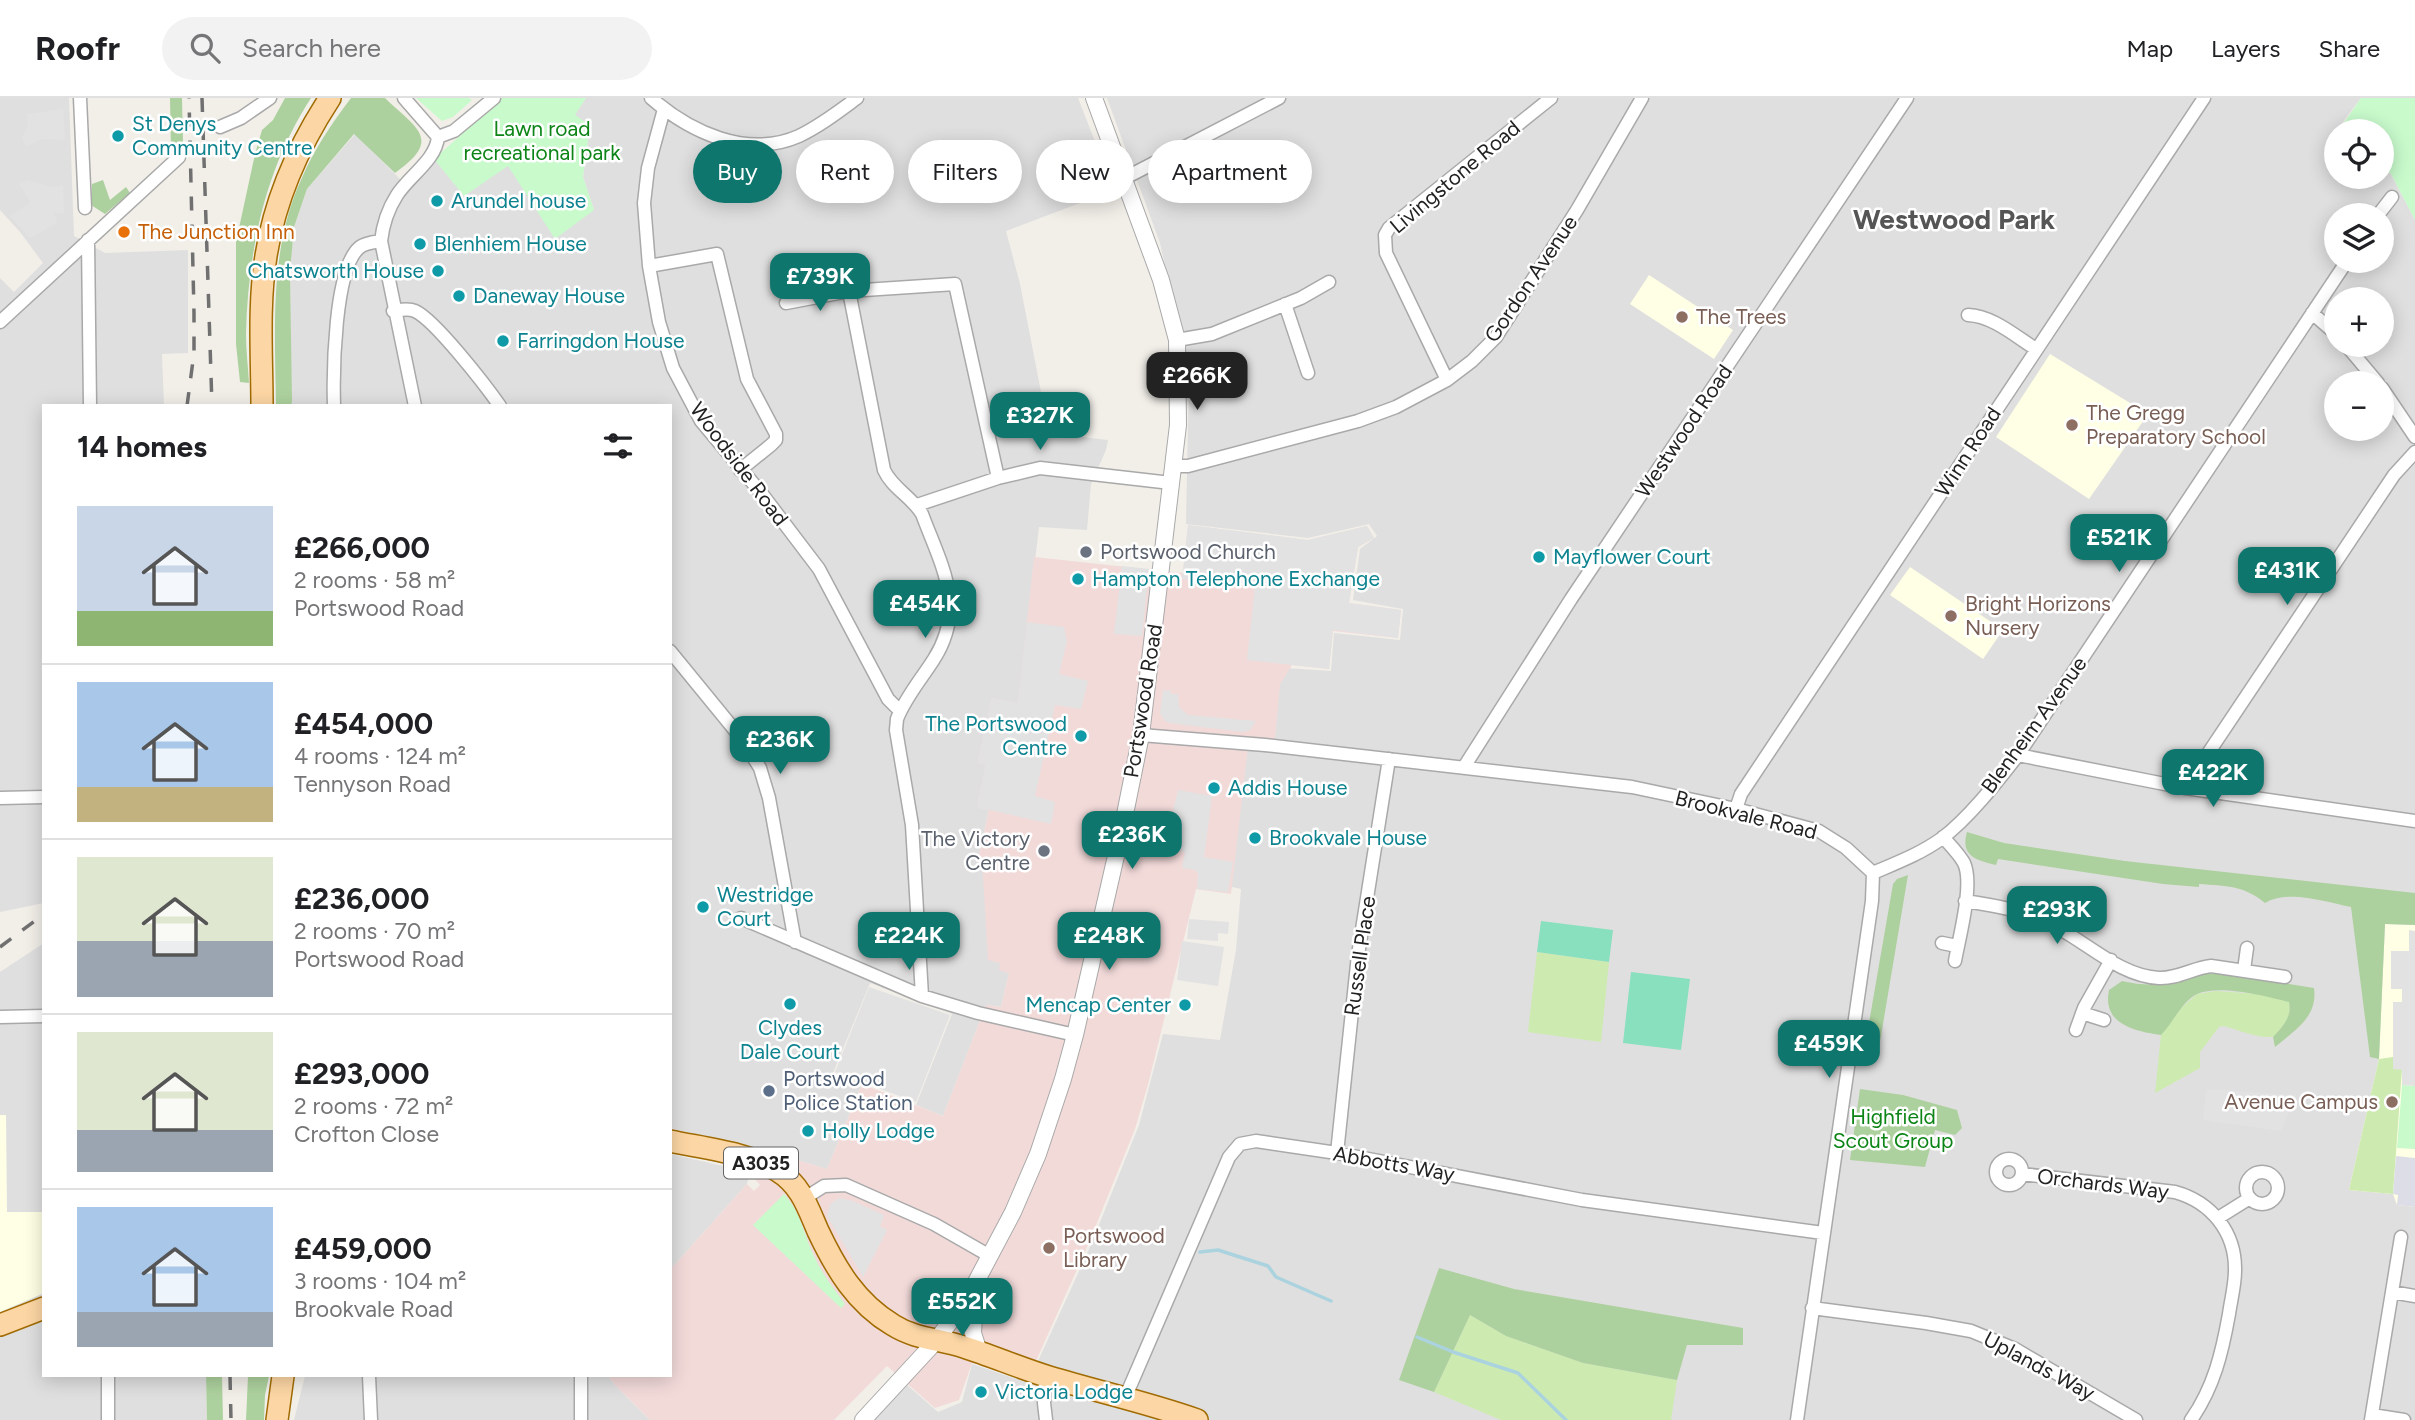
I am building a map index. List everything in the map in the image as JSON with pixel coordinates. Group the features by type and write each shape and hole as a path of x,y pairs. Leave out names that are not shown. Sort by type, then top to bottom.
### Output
{"main road":[{"path":"262,404 262,292 265,256 285,182 295,157 330,98"},
{"name":"A3035","path":"672,1141 762,1163 789,1179 805,1198 834,1263 865,1305 911,1335 979,1352 1046,1376 1198,1420"},
{"path":"0,1325 42,1309"},
{"path":"277,1420 283,1377"}],"street":[{"path":"80,98 85,208"},
{"path":"220,127 241,118 270,98"},
{"path":"404,98 438,137 437,146 431,156 402,187 389,209 380,241 415,404"},
{"path":"438,137 454,131 494,98"},
{"path":"651,98 695,129 719,140 767,144 796,137 825,122 857,98"},
{"name":"Portswood Road","path":"1094,98 1110,140"},
{"path":"1134,173 1279,98"},
{"name":"Livingstone Road","path":"1447,380 1386,253 1385,236 1389,228 1551,98"},
{"name":"Gordon Avenue","path":"917,505 998,478 1040,468 1172,475 1188,466 1358,421 1405,403 1447,380 1496,337 1577,210 1642,98"},
{"name":"Westwood Road","path":"1464,766 1571,599 1907,98"},
{"name":"Winn Road","path":"1736,808 1741,794 2204,98"},
{"name":"Woodside Road","path":"664,109 648,168 644,203 649,266 659,322 673,368 701,421 762,494 819,569 888,699 900,711"},
{"path":"0,322 179,157"},
{"path":"2387,203 2392,197"},
{"name":"Portswood Road","path":"863,1420 936,1341 976,1282 1013,1212 1048,1129 1075,1035 1121,834 1141,734 1178,410 1177,340 1161,280 1134,203"},
{"path":"88,240 90,404"},
{"path":"334,404 336,325 342,287 358,248 380,241"},
{"path":"649,266 717,254 747,379 776,435 776,440 771,445 740,470"},
{"name":"Blenheim Avenue","path":"1872,873 1921,852 1943,838 1986,794 2018,755 2339,273"},
{"path":"1177,340 1212,334 1285,304 1329,282"},
{"path":"786,303 849,291 955,284 998,478"},
{"path":"849,291 884,470 887,478 917,505 936,550 949,592 951,617 946,637 900,711 896,730 912,825 922,996"},
{"path":"1285,304 1308,373"},
{"path":"393,311 411,310 425,317 485,384 499,404"},
{"path":"2312,313 2324,324"},
{"path":"1968,315 1990,320 2036,349"},
{"path":"2356,357 2368,371"},
{"path":"2394,406 2415,437"},
{"path":"2185,788 2394,475 2415,452"},
{"path":"672,653 742,739 760,768 769,798 795,942"},
{"name":"Brookvale Road","path":"1141,734 1464,766 1632,787 1736,808 1819,831 1846,848 1872,873"},
{"path":"2018,755 2185,788 2415,821"},
{"name":"Russell Place","path":"1337,1153 1358,955 1389,760"},
{"path":"0,798 42,797"},
{"path":"1943,838 1965,864 1967,874 1955,961"},
{"path":"1797,1420 1870,915 1872,873"},
{"path":"1965,901 2003,906 2032,915 2059,928 2130,971 2171,978 2201,967 2244,970 2285,977"},
{"path":"741,918 922,996 978,1013 1075,1035"},
{"path":"1942,943 1957,946"},
{"path":"2244,970 2247,948"},
{"path":"2076,1030 2082,1013 2111,960"},
{"path":"2082,1013 2104,1020"},
{"path":"0,1017 42,1016"},
{"name":"Abbotts Way","path":"1125,1398 1234,1149 1240,1144 1256,1142 1337,1153 1581,1200 1823,1233"},
{"name":"Orchards Way","path":"2022,1174 2175,1192 2203,1204 2218,1218"},
{"path":"805,1198 824,1186 846,1185 934,1224 990,1255"},
{"path":"2191,1420 2210,1389 2222,1354 2235,1278 2232,1249 2218,1218 2250,1198"},
{"path":"2401,1237 2371,1417 2404,1420"},
{"path":"976,1282 973,1333 979,1352"},
{"path":"2392,1292 2415,1296"},
{"name":"Uplands Way","path":"1812,1308 1936,1325 1980,1334 2020,1352 2136,1420"},
{"path":"1046,1376 1046,1420"},
{"path":"108,1377 108,1420"},
{"path":"369,1377 371,1420"},
{"path":"581,1377 581,1420"}],"shaded area":[{"path":"0,98 69,98 74,236 105,253 188,250 188,353 162,354 164,404 42,404 42,903 0,912 0,278 14,292 43,263 0,210"},
{"path":"586,98 1078,98 1094,140 1036,140 1036,203 1080,203 1006,231 1020,284 1049,433 1108,440 1091,484 1087,530 1039,527 1018,704 992,698 978,762 986,765 977,807 989,810 979,855 982,859 1001,963 1009,973 1001,1007 986,1005 943,1116 916,1105 952,1014 870,983 833,1073 862,1084 827,1169 672,1128 672,404 291,404 290,273 294,227 307,189 355,134 410,189 434,159 508,166 594,210 583,177 590,125 574,115"},
{"path":"1107,98 2361,98 2345,119 2324,119 2324,189 2394,189 2394,180 2415,220 2415,1420 873,1420 906,1384 938,1412 962,1402 972,1364 1028,1383 1090,1247 1139,1125 1163,1034 1220,1040 1236,950 1241,889 1211,882 1193,748 1271,751 1279,678 1285,668 1331,671 1334,633 1400,640 1403,609 1353,600 1360,549 1377,536 1369,524 1308,538 1186,524 1189,372 1160,243 1134,172 1134,140 1122,140"},
{"path":"63,109 65,140 43,139 26,146 22,139 28,124 27,114"},
{"path":"27,180 51,187 63,186 64,213 53,213 58,222 30,238 10,216 31,202 19,184"},
{"name":"The Trees","path":"1649,275 1733,330 1714,359 1630,304"},
{"name":"The Gregg Preparatory School","path":"2050,354 2148,414 2089,499 1996,437"},
{"path":"1188,525 1308,540 1367,526 1374,538 1358,547 1349,603 1401,610 1398,638 1333,631 1329,669 1292,665 1280,684 1275,739 1249,738 1231,894 1196,889 1135,1129 1088,1245 1027,1381 972,1363 959,1400 935,1408 887,1366 834,1420 650,1420 609,1377 672,1377 672,1268 747,1184 754,1191 760,1185 753,1177 773,1153 827,1169 862,1084 943,1116 986,1005 1001,1007 1009,973 999,970 1000,963 988,960 982,859 979,855 989,810 977,807 986,765 978,762 992,698 1018,703 1034,557 1183,573"},
{"path":"1188,525 1308,540 1367,526 1374,538 1358,547 1349,603 1401,610 1398,638 1333,630 1329,669 1247,660 1255,586 1182,579"},
{"path":"1122,566 1149,569 1142,636 1114,634"},
{"name":"Bright Horizons Nursery","path":"1910,567 2003,630 1983,659 1890,595"},
{"path":"1027,622 1064,627 1067,641 1059,674 1088,681 1081,709 1055,705 1035,796 1055,802 1051,824 977,807 986,765 978,762 992,698 1018,703"},
{"path":"1163,690 1178,694 1179,707 1188,715 1256,721 1250,730 1243,732 1170,723 1165,721 1160,713"},
{"path":"1178,790 1212,796 1204,857 1233,862 1228,892 1197,889 1198,874 1195,870 1182,868 1185,852 1164,847"},
{"path":"1189,919 1229,922 1228,934 1218,933 1218,941 1187,939"},
{"name":"Avenue Campus","path":"2385,924 2415,925 2415,1207 2397,1205 2393,1194 2349,1190 2379,1059"},
{"path":"2409,930 2415,931 2415,1086 2402,1085 2402,1070 2393,1069 2393,1002 2402,1002 2402,989 2391,989 2391,951 2409,951"},
{"path":"1182,941 1224,947 1218,986 1177,980"},
{"path":"42,944 42,1377 206,1377 207,1420 0,1420 0,972"},
{"path":"869,987 950,1015 916,1102 835,1072"},
{"path":"2206,1089 2296,1095 2281,1131 2203,1120"},
{"path":"0,1115 6,1115 7,1212 42,1212 42,1294 0,1312"},
{"path":"672,1154 750,1172 747,1184 672,1268"},
{"path":"2396,1156 2415,1158 2415,1207 2397,1205 2398,1195 2393,1194"},
{"path":"839,1198 853,1201 884,1215 880,1226 887,1230 863,1277 827,1216 830,1204"},
{"path":"305,1377 609,1377 650,1420 294,1420"}],"green space":[{"path":"170,98 182,98 183,142 171,152"},
{"path":"285,98 311,98 282,153 262,211 247,303 249,383 240,382 236,344 236,242 262,130 273,120"},
{"path":"351,98 385,98 415,126 421,143 410,161 395,173 354,134 307,189 294,227 290,273 292,401 291,404 276,404 276,291 283,234 306,169"},
{"path":"416,98 472,100 453,117 442,121"},
{"name":"Lawn road recreational park","path":"502,98 586,98 575,115 590,125 583,177 594,210 555,239 508,166 464,196 434,159"},
{"path":"2361,98 2415,98 2415,220 2394,180 2394,119 2346,119"},
{"path":"103,180 110,200 126,187 130,193 105,214 91,205 92,184"},
{"path":"1967,832 2004,843 2125,861 2415,893 2415,925 2385,924 2379,1059 2370,1057 2351,907 2296,897 2265,903 2249,893 2226,886 2163,884 1998,859 1996,865 1971,856 1966,847"},
{"path":"1908,875 1879,1048 1865,1046 1893,884 1897,879"},
{"path":"1541,921 1613,930 1609,962 1537,952"},
{"path":"1537,952 1609,962 1601,1042 1528,1032"},
{"path":"1631,972 1690,979 1681,1050 1623,1043"},
{"path":"2203,974 2225,974 2314,988 2312,1007 2304,1022 2275,1047 2273,1037 2288,1017 2290,1007 2289,1002 2268,997 2217,990 2197,994 2186,1002 2161,1035 2122,1024 2110,1011 2109,990 2122,981 2163,984"},
{"path":"2216,991 2259,994 2289,1002 2288,1017 2273,1037 2219,1027 2200,1052 2200,1068 2155,1093 2161,1035 2182,1007 2197,994"},
{"path":"2393,1057 2393,1069 2402,1069 2393,1194 2349,1190 2379,1059"},
{"path":"2402,1085 2415,1086 2415,1149 2397,1148"},
{"name":"Highfield Scout Group","path":"1860,1089 1903,1095 1957,1110 1962,1128 1955,1135 1935,1130 1925,1167 1850,1160"},
{"path":"784,1194 798,1216 818,1264 845,1304 841,1308 753,1225"},
{"path":"1439,1268 1514,1289 1743,1328 1743,1345 1687,1345 1677,1380 1583,1363 1506,1336 1470,1315 1434,1392 1399,1380"},
{"path":"1470,1315 1506,1336 1583,1363 1677,1380 1671,1420 1501,1420 1434,1392"},
{"path":"206,1377 222,1377 223,1420 207,1420"},
{"path":"248,1377 269,1377 264,1420 246,1420"}],"waterway":[{"path":"1200,1252 1218,1250 1268,1266 1276,1277 1331,1301"},
{"path":"1417,1337 1518,1373 1566,1420"}],"railway":[{"path":"187,404 194,353 189,98"},
{"path":"202,98 212,404"},
{"path":"0,947 42,916"},
{"path":"230,1377 231,1420"}],"place":[{"name":"St Denys Community Centre","path":"118,136"},
{"name":"Arundel house","path":"437,201"},
{"name":"The Junction Inn","path":"124,232"},
{"name":"Blenhiem House","path":"420,244"},
{"name":"Chatsworth House","path":"438,271"},
{"name":"Daneway House","path":"459,296"},
{"name":"The Trees","path":"1682,317"},
{"name":"Farringdon House","path":"503,341"},
{"name":"The Gregg Preparatory School","path":"2072,425"},
{"name":"Portswood Church","path":"1086,552"},
{"name":"Mayflower Court","path":"1539,557"},
{"name":"Hampton Telephone Exchange","path":"1078,579"},
{"name":"Bright Horizons Nursery","path":"1951,616"},
{"name":"The Portswood Centre","path":"1081,736"},
{"name":"Addis House","path":"1214,788"},
{"name":"Brookvale House","path":"1255,838"},
{"name":"The Victory Centre","path":"1044,851"},
{"name":"Westridge Court","path":"703,907"},
{"name":"Clydes Dale Court","path":"790,1004"},
{"name":"Mencap Center","path":"1185,1005"},
{"name":"Portswood Police Station","path":"769,1091"},
{"name":"Avenue Campus","path":"2392,1102"},
{"name":"Holly Lodge","path":"808,1131"},
{"name":"Portswood Library","path":"1049,1248"},
{"name":"Victoria Lodge","path":"981,1392"}],"district":[{"name":"Westwood Park","path":"1954,219"}]}
